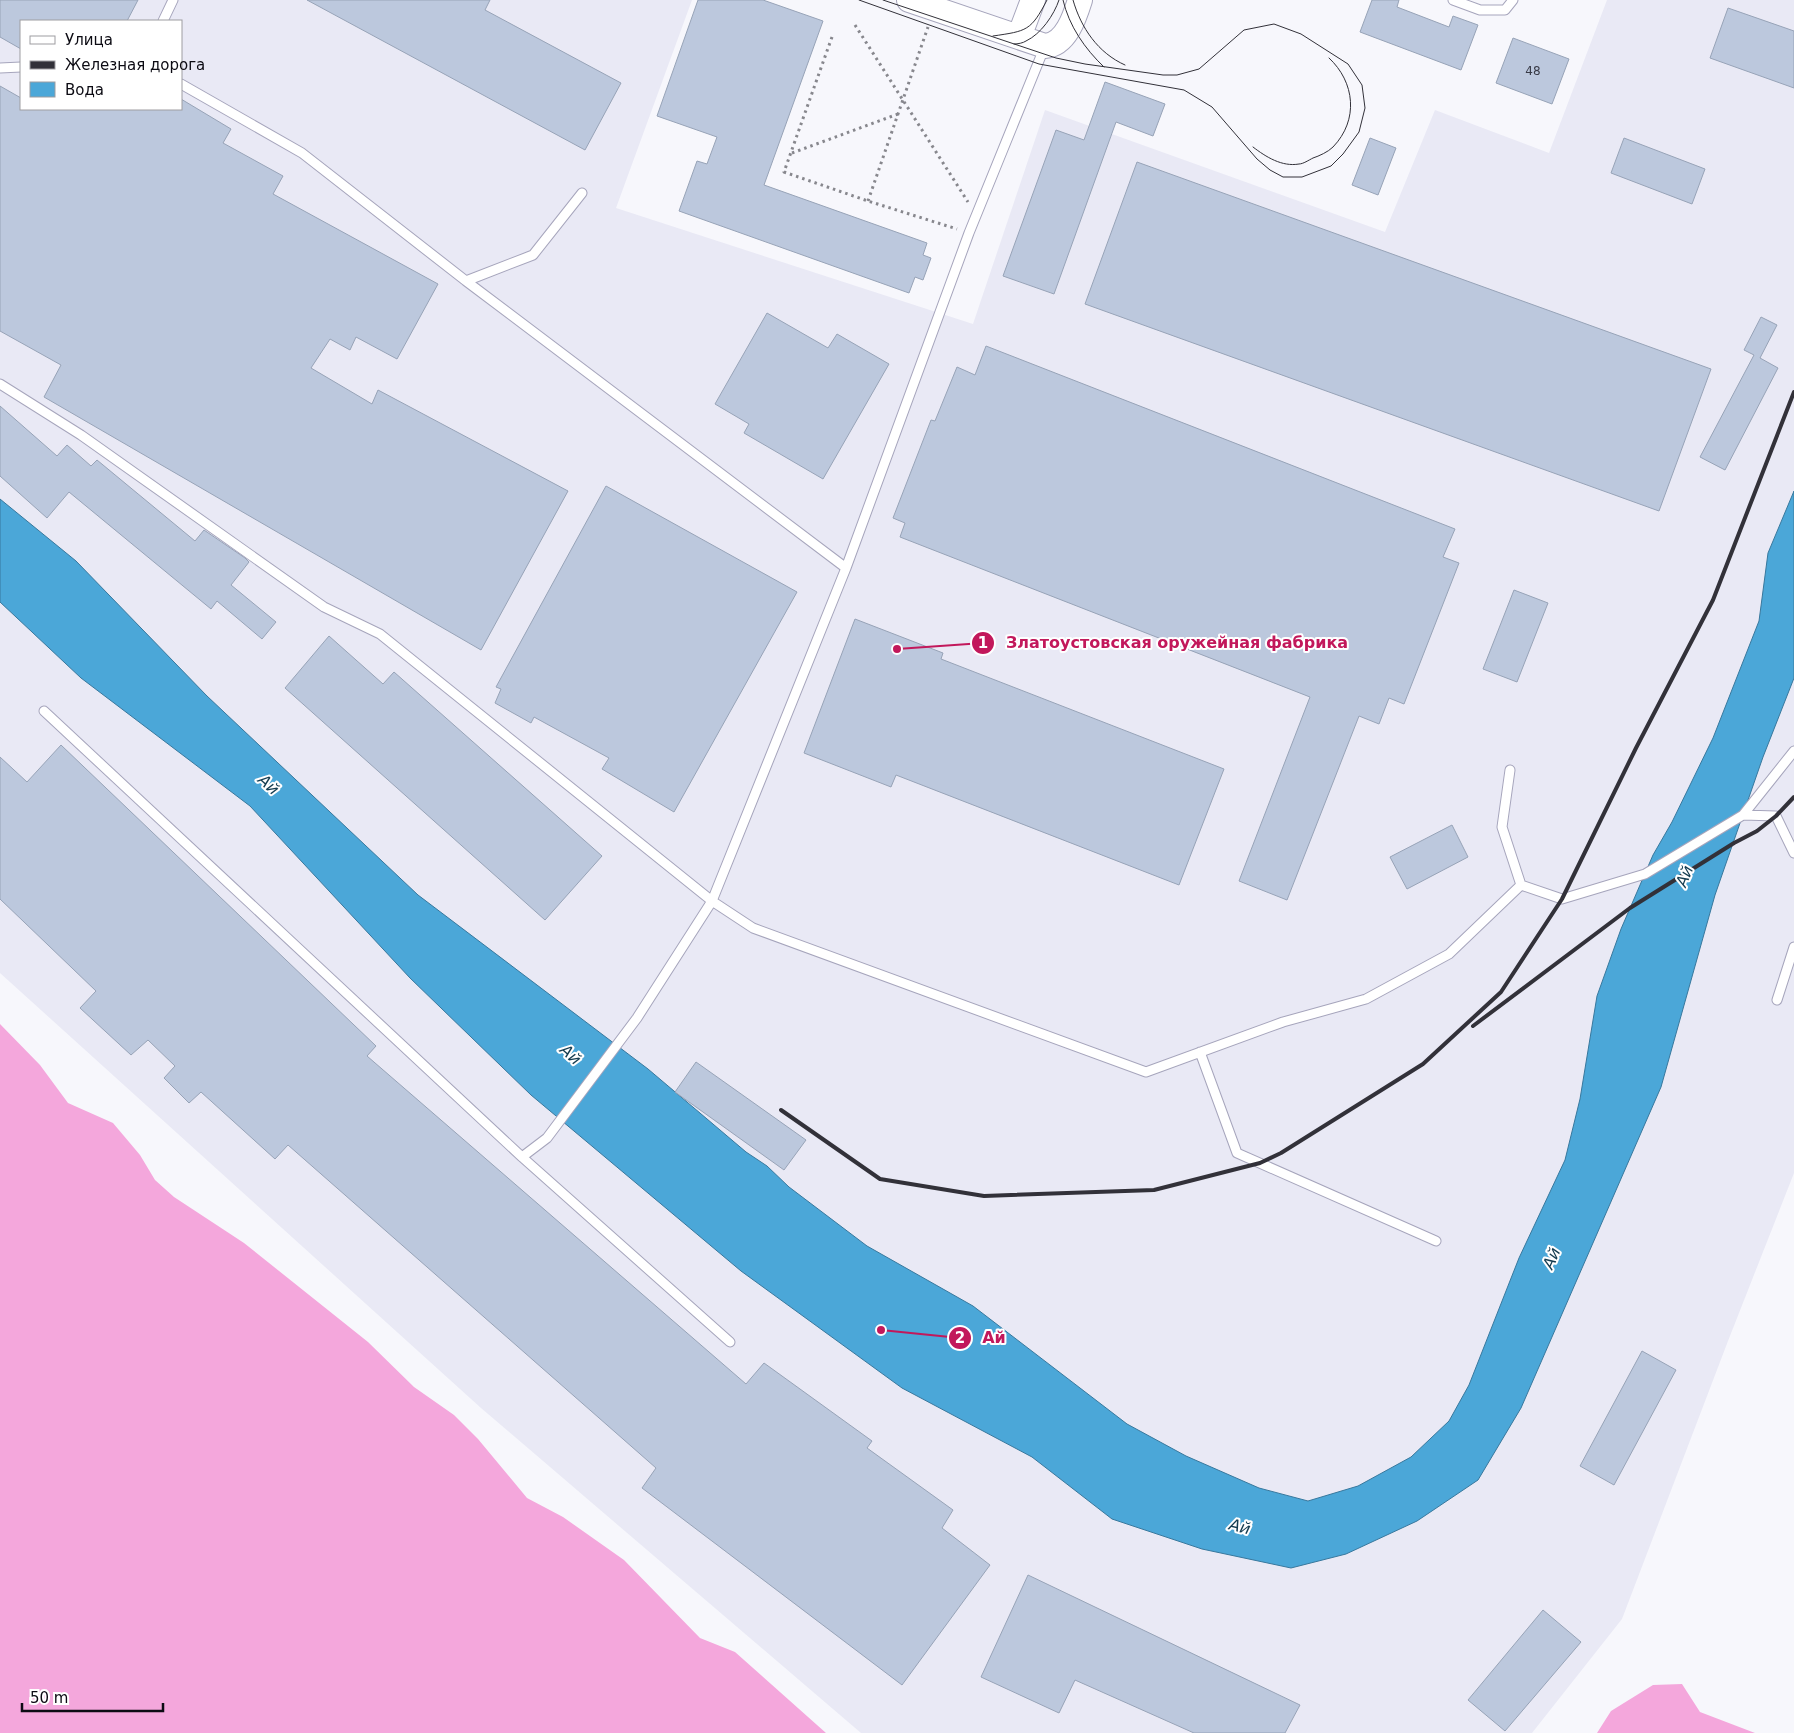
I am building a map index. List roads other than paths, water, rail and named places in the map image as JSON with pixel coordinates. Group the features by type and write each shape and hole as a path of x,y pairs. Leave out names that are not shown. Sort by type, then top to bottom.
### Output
{"main road":[{"path":"909,0 1019,37 1053,43 1072,22 1080,0"},
{"path":"1019,37 1033,0"}],"lane":[{"path":"163,20 173,0"},
{"path":"1452,0 1480,10 1505,10 1513,0"},
{"path":"522,1157 547,1138 637,1018 712,901 846,568 976,215 1053,43"},
{"path":"0,68 20,67"},
{"path":"182,85 302,153 466,281 846,568"},
{"path":"466,281 533,255 582,193"},
{"path":"0,384 81,435 324,607 380,634 712,901 753,928 1146,1072 1283,1022 1366,999 1448,954 1521,885"},
{"path":"44,712 522,1157 730,1342"},
{"path":"1521,885 1562,899 1645,874 1743,815 1794,751"},
{"path":"1510,770 1502,827 1521,885"},
{"path":"1743,815 1776,816 1794,853"},
{"path":"1777,1000 1794,947"},
{"path":"1200,1052 1238,1153 1436,1241"}],"water":[{"path":"1794,491 1794,678 1763,757 1715,895 1661,1087 1521,1408 1478,1480 1417,1521 1346,1554 1291,1568 1202,1549 1112,1519 1032,1457 902,1388 741,1271 531,1095 410,978 250,806 81,678 0,602 0,499 76,561 207,696 418,895 648,1069 746,1152 767,1166 789,1187 867,1246 973,1306 1127,1424 1186,1456 1259,1488 1308,1501 1358,1486 1411,1457 1449,1421 1469,1385 1519,1258 1565,1160 1580,1099 1597,996 1621,929 1653,855 1672,822 1713,738 1759,621 1768,553"}],"tram line":[{"path":"859,0 1039,64 1184,90 1212,107 1257,159 1270,170 1283,177 1302,177 1331,166 1343,154 1359,132 1365,108 1362,85 1348,64 1301,34 1274,24 1244,30 1199,69 1177,75 1163,75 1056,58 883,0"},
{"path":"993,36 1014,33 1027,28 1037,18 1047,0"},
{"path":"1014,44 1025,42 1037,34 1054,12 1059,0"},
{"path":"1063,0 1074,28 1090,53 1104,67"},
{"path":"1073,0 1086,30 1099,47 1115,60 1125,65"},
{"path":"1253,147 1280,163 1293,165 1304,163 1329,151 1333,147 1347,125 1350,101 1349,90 1344,78 1329,58"}],"railway":[{"path":"781,1110 880,1179 984,1196 1154,1190 1260,1163 1281,1153 1423,1064 1501,992 1562,899 1636,748 1713,600 1794,392"},
{"path":"1473,1026 1630,908 1734,843 1757,831 1776,816 1794,797"}],"place":[{"name":"Златоустовская оружейная фабрика","path":"897,649"},
{"name":"Ай","path":"881,1330"}]}
